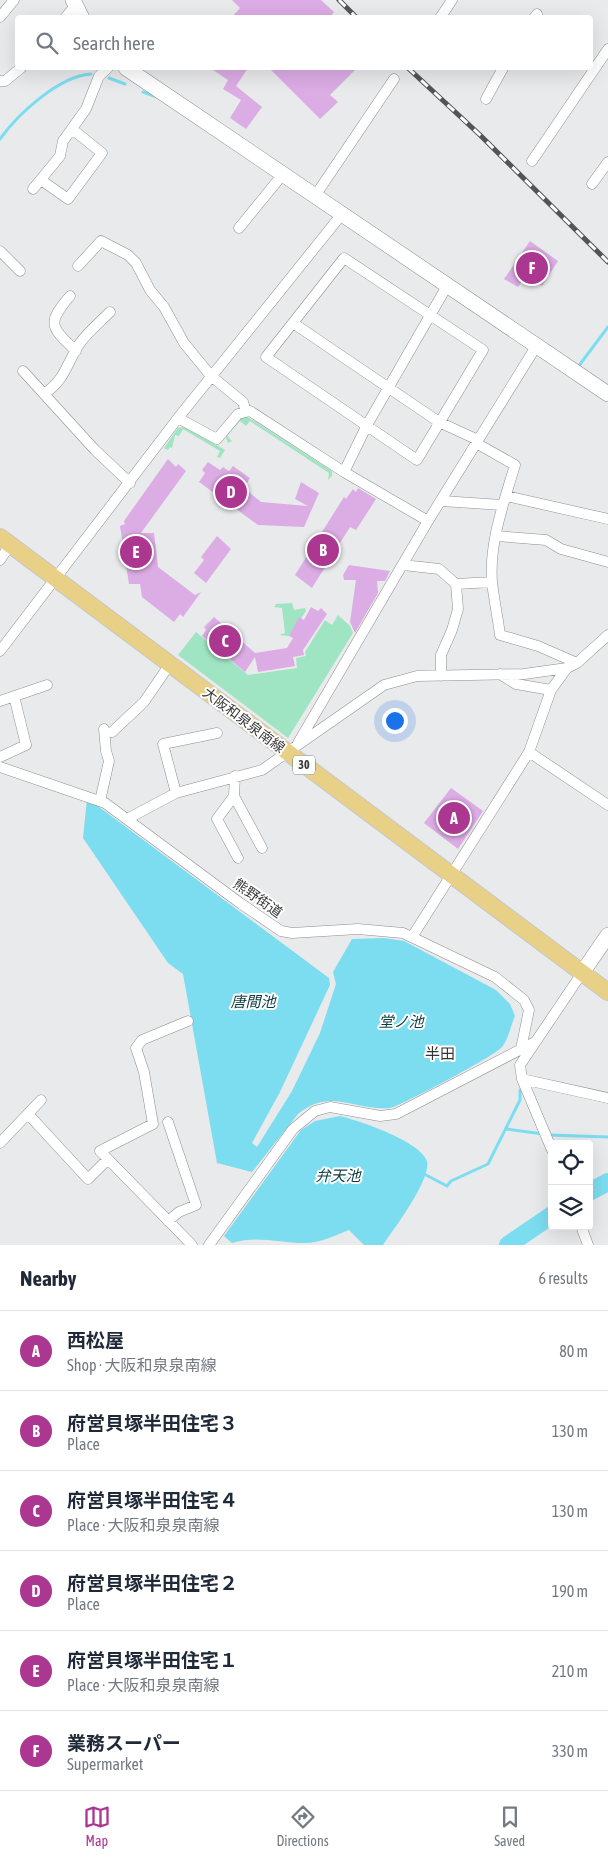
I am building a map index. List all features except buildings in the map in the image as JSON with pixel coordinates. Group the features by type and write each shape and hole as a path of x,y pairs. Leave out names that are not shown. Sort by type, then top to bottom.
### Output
{"main road":[{"name":"大阪和泉泉南線","path":"5,541 291,751 450,874 608,992"}],"street":[{"path":"0,17 14,0"},
{"path":"442,15 452,0"},
{"path":"532,161 608,49"},
{"path":"0,81 10,78 19,70"},
{"path":"33,190 60,156 63,142 86,109 99,76 106,70"},
{"path":"129,70 608,394"},
{"path":"486,99 502,70"},
{"path":"315,196 394,80"},
{"path":"41,180 68,199 102,152 72,129"},
{"path":"592,184 608,162"},
{"path":"239,228 283,174"},
{"path":"0,651 178,418 342,214"},
{"path":"78,266 101,241 128,255 136,263 150,290 164,307 184,343 211,376 243,402 246,412"},
{"path":"0,251 20,271"},
{"path":"344,258 430,315 483,350 417,460 266,357 344,258"},
{"path":"344,472 388,387 447,286"},
{"path":"70,296 55,314 54,322 59,334 76,351"},
{"path":"44,394 56,386 65,374 80,343 110,312"},
{"path":"293,323 439,422 477,441 515,465 504,501 497,536 492,582 500,635 538,646 577,662"},
{"path":"291,751 477,441 537,345"},
{"path":"23,371 95,450 130,482"},
{"path":"178,418 217,439 238,414 250,411 344,472 428,522"},
{"path":"442,501 504,501 608,519"},
{"path":"497,536 546,540 561,549 608,562"},
{"path":"0,560 5,541"},
{"path":"403,564 439,569 456,584 458,609 452,630 440,655 441,676"},
{"path":"456,584 492,582"},
{"path":"412,937 450,874 529,752 551,690 567,668 577,662 608,635"},
{"path":"100,801 109,761 106,751 108,731 144,702 170,664"},
{"path":"127,819 176,793 262,770 384,685 417,676 500,674 567,668"},
{"path":"500,674 516,684 551,690"},
{"path":"0,701 47,686"},
{"path":"0,757 26,745 14,696"},
{"path":"176,793 163,744 217,733"},
{"path":"529,752 608,805"},
{"name":"熊野街道","path":"0,767 100,801 240,903 281,930 292,932 358,929 403,933 495,977 524,1000 529,1010 521,1049"},
{"path":"235,776 234,796 262,848"},
{"path":"234,796 217,819 238,858"},
{"path":"548,1140 522,1079 520,1065 608,935"},
{"path":"188,1021 142,1040 136,1048 144,1072 153,1124 100,1151 192,1245"},
{"path":"209,1245 293,1128 315,1111 330,1107 380,1116 396,1114 535,1042"},
{"path":"522,1079 608,1098"},
{"path":"0,1143 42,1100"},
{"path":"28,1114 88,1179 107,1160"},
{"path":"168,1122 196,1205 179,1212 168,1221"}],"green space":[{"path":"246,416 332,471 332,476 328,480 329,473 250,421 246,426 240,421 227,436 232,441 228,443 225,435 241,417"},
{"path":"185,427 225,450 220,458 217,457 220,451 183,429 179,436 175,435 172,448 170,447 168,450 164,448 178,428"},
{"path":"292,603 294,610 305,608 306,611 289,636 279,635 285,633 282,608 274,607 276,604"},
{"path":"338,615 350,626 353,633 288,738 178,655 196,632 248,675 297,668 296,658 306,656 305,652 325,620 332,625"}],"water":[{"path":"87,798 329,978 330,985 280,1092 252,1143 257,1147 292,1091 320,1033 336,984 333,972 352,939 384,938 404,941 496,990 510,1004 515,1016 503,1045 495,1053 465,1070 390,1108 377,1108 332,1101 310,1106 298,1114 252,1172 217,1163 183,974 168,963 83,838"},
{"name":"弁天池","path":"340,1116 361,1122 402,1139 413,1146 427,1161 424,1180 418,1192 383,1245 364,1245 349,1230 311,1243 259,1239 232,1243 224,1236 301,1130 315,1121"}],"waterway":[{"path":"0,139 17,119 40,98 66,81 91,74"},
{"path":"109,78 125,84"},
{"path":"143,92 157,97"},
{"path":"578,367 608,327"},
{"path":"426,1175 447,1186 451,1181 488,1164 520,1100 522,1086"},
{"path":"506,1129 543,1134"},
{"path":"549,1135 608,1137"},
{"path":"593,1190 608,1182"},
{"path":"508,1245 548,1218"}],"railway":[{"path":"339,0 354,15"},
{"path":"410,70 480,135 608,262"}],"place":[{"name":"業務スーパー","path":"532,268"},
{"name":"府営貝塚半田住宅２","path":"231,492"},
{"name":"府営貝塚半田住宅３","path":"323,550"},
{"name":"府営貝塚半田住宅１","path":"136,552"},
{"name":"府営貝塚半田住宅４","path":"225,641"},
{"name":"西松屋","path":"454,818"}],"district":[{"name":"半田","path":"440,1053"}],"water label":[{"name":"唐間池","path":"253,1001"},
{"name":"堂ノ池","path":"401,1021"}]}
